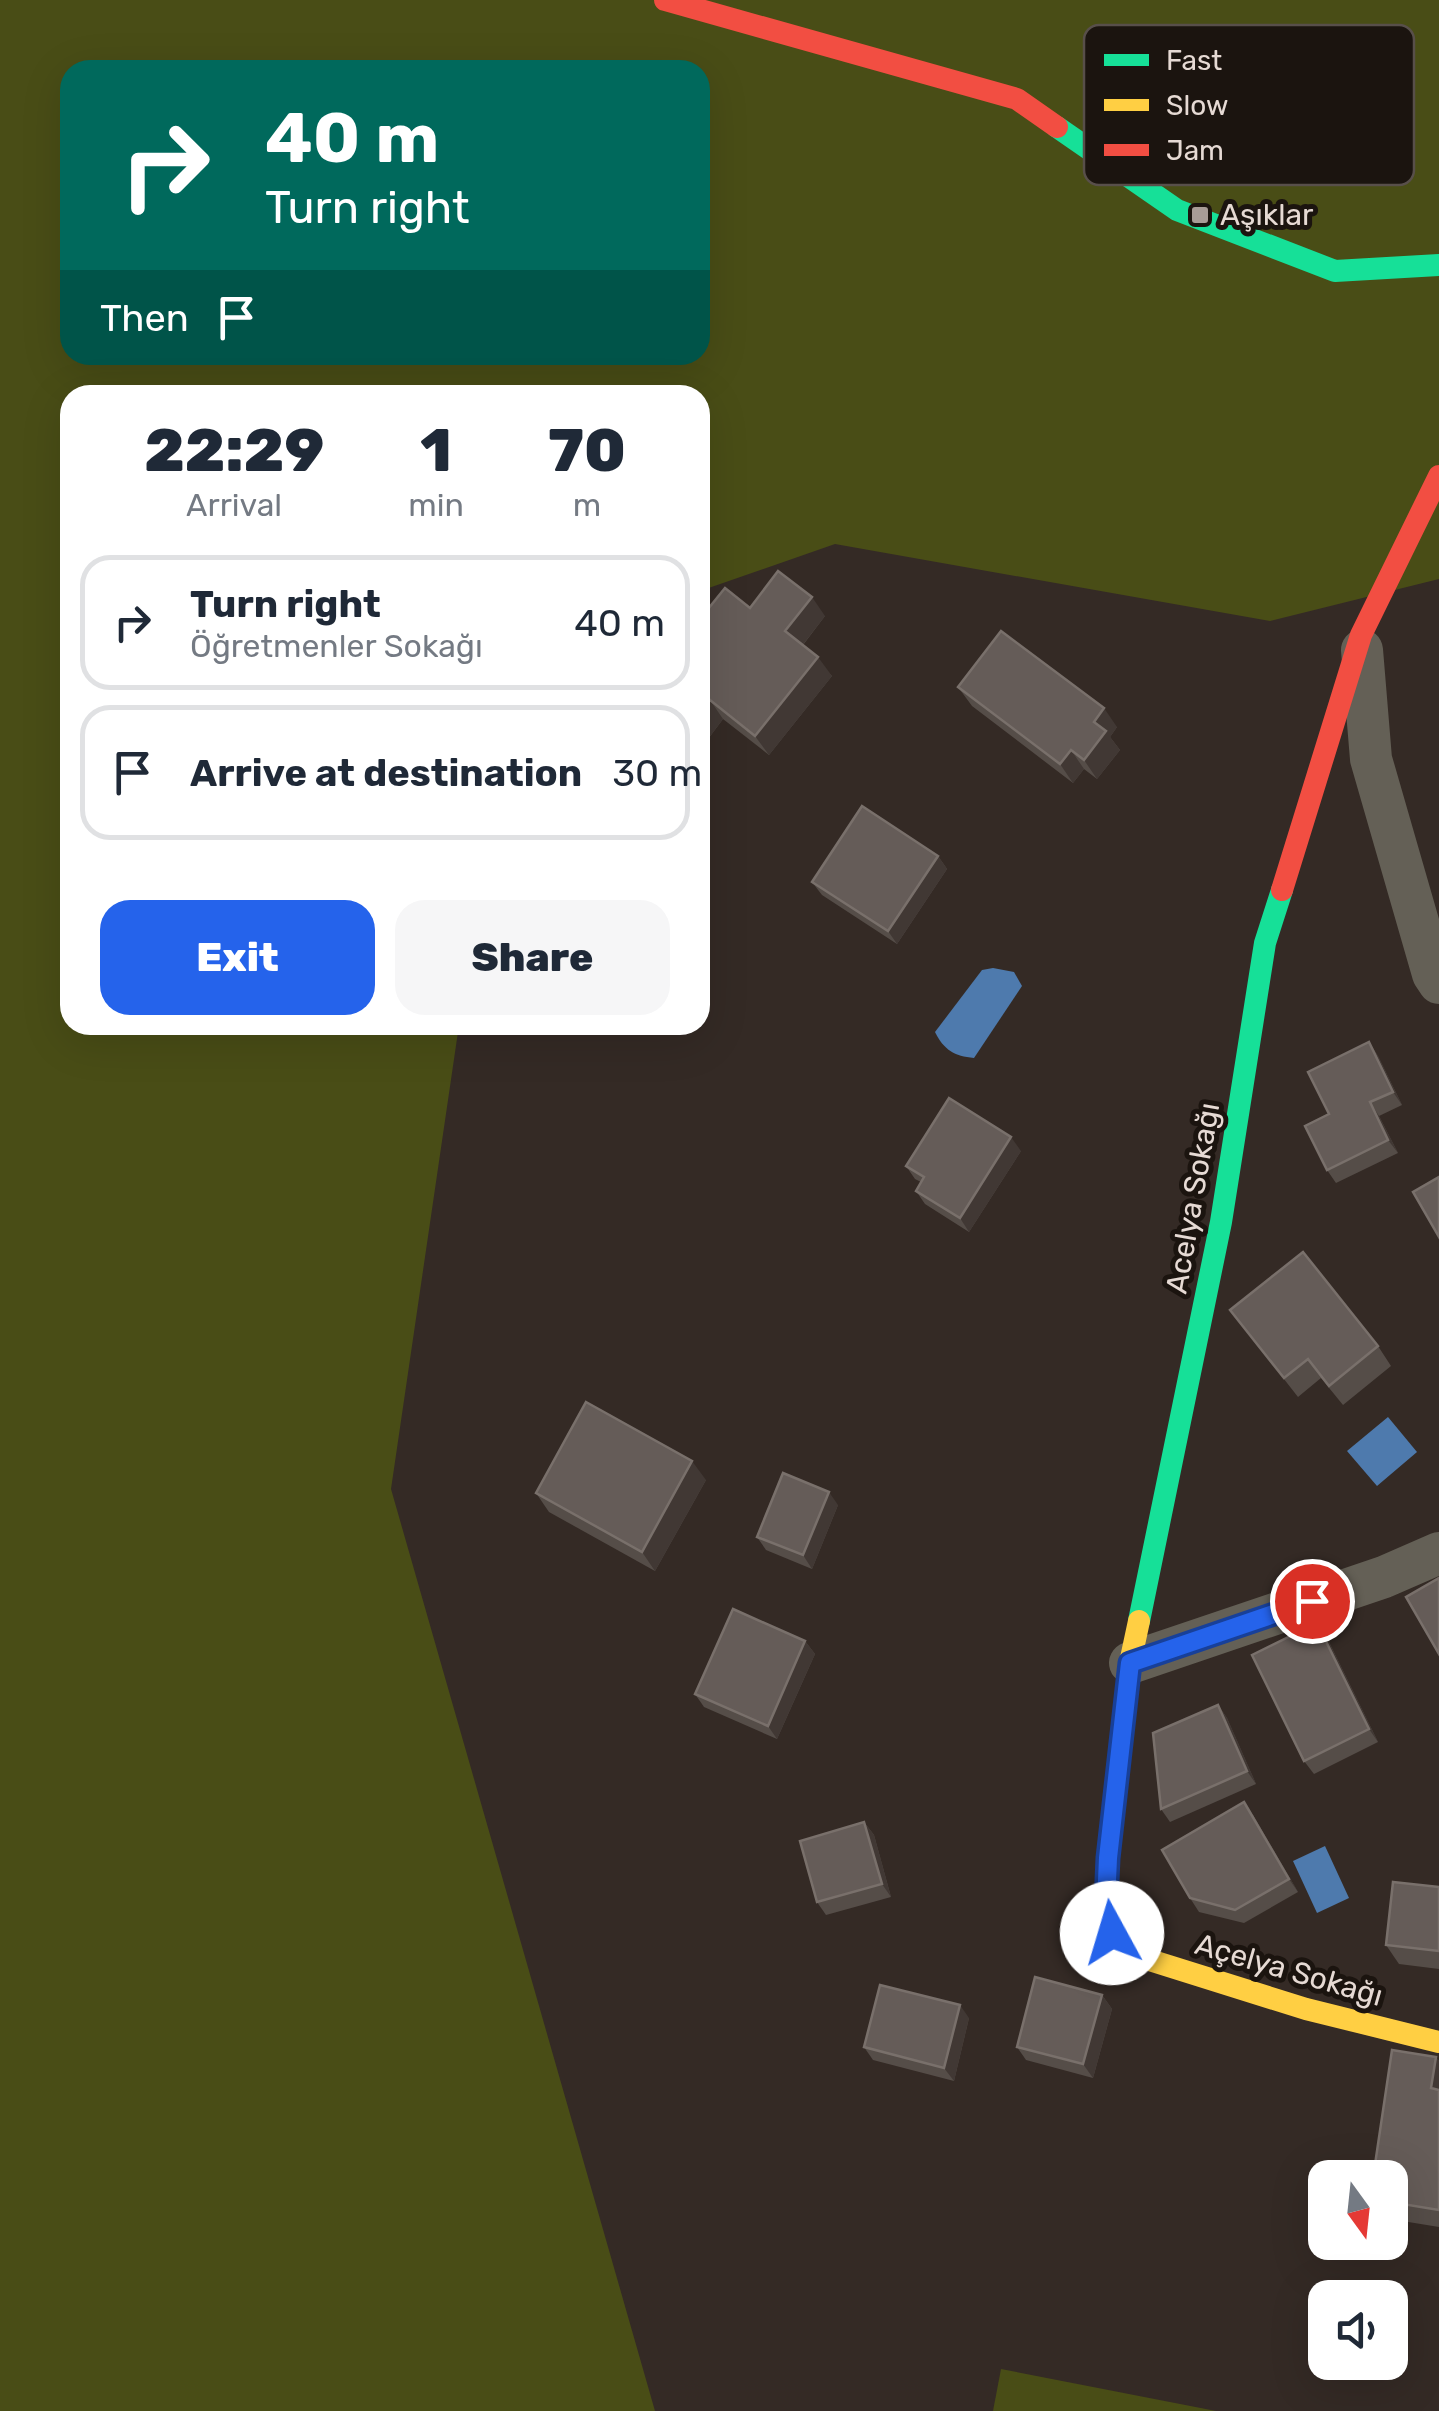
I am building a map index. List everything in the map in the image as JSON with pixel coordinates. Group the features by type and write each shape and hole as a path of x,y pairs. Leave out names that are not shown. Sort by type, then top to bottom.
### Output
{"street":[{"path":"665,0 1018,100 1084,146"},
{"path":"1141,185 1177,210 1335,270 1439,266"},
{"name":"Acelya Sokağı","path":"1124,1952 1112,1933 1106,1903 1130,1663 1222,1222 1265,943 1361,635 1439,476"},
{"path":"1361,635 1371,759 1439,984"},
{"path":"1130,1663 1384,1576 1439,1553"},
{"name":"Açelya Sokağı","path":"1124,1952 1306,2009 1439,2042"}],"green space":[{"path":"0,0 1439,0 1439,579 1270,621 835,544 710,588 710,385 60,385 60,1035 458,1035 391,1489 655,2411 0,2411"},
{"path":"1001,2369 1216,2411 993,2411"}],"water":[{"path":"982,970 1014,972 1022,986 974,1058 955,1054 935,1032"},
{"path":"1388,1417 1417,1452 1377,1486 1347,1451"},
{"path":"1325,1846 1349,1898 1317,1913 1293,1861"}],"building":[{"path":"778,571 812,597 785,631 818,657 755,736 710,700 710,607 725,588 750,608"},
{"path":"1001,631 1104,708 1094,722 1106,731 1084,760 1071,750 1060,764 958,687"},
{"path":"862,806 938,856 888,931 812,882"},
{"path":"1369,1042 1393,1092 1370,1102 1388,1140 1327,1170 1305,1126 1329,1114 1308,1072"},
{"path":"949,1098 1011,1137 960,1218 916,1191 924,1177 906,1166"},
{"path":"1439,1177 1439,1237 1413,1192"},
{"path":"1303,1252 1378,1346 1329,1386 1308,1359 1284,1378 1230,1310"},
{"path":"586,1402 692,1461 642,1552 536,1493"},
{"path":"783,1473 829,1492 803,1555 757,1537"},
{"path":"1439,1578 1439,1654 1406,1597"},
{"path":"733,1609 805,1641 768,1726 695,1694"},
{"path":"1317,1623 1369,1729 1304,1761 1252,1655"},
{"path":"1218,1705 1247,1771 1161,1809 1153,1733"},
{"path":"1244,1802 1289,1879 1235,1910 1190,1898 1162,1850"},
{"path":"864,1822 882,1884 817,1902 800,1841"},
{"path":"1393,1882 1439,1887 1439,1951 1386,1945"},
{"path":"1035,1977 1102,1995 1083,2064 1017,2047"},
{"path":"880,1985 960,2005 944,2068 864,2047"},
{"path":"1392,2050 1436,2057 1431,2088 1439,2090 1439,2210 1408,2205 1408,2160 1376,2160"}],"traffic: fast":[{"path":"1057,127 1084,146"},
{"path":"1141,185 1177,210 1335,271 1439,265"},
{"path":"1139,1621 1221,1222 1265,943 1282,890"}],"traffic: slow":[{"path":"1139,1621 1130,1663 1108,1858 1106,1903 1112,1933 1124,1952 1306,2009 1439,2042"}],"traffic: jam":[{"path":"665,0 1017,99 1057,127"},
{"path":"1282,890 1361,635 1439,476"}],"place":[{"name":"Aşıklar","path":"1200,215"}],"route":[{"path":"1112,1933 1106,1903 1108,1858 1130,1663 1312,1601"}]}
